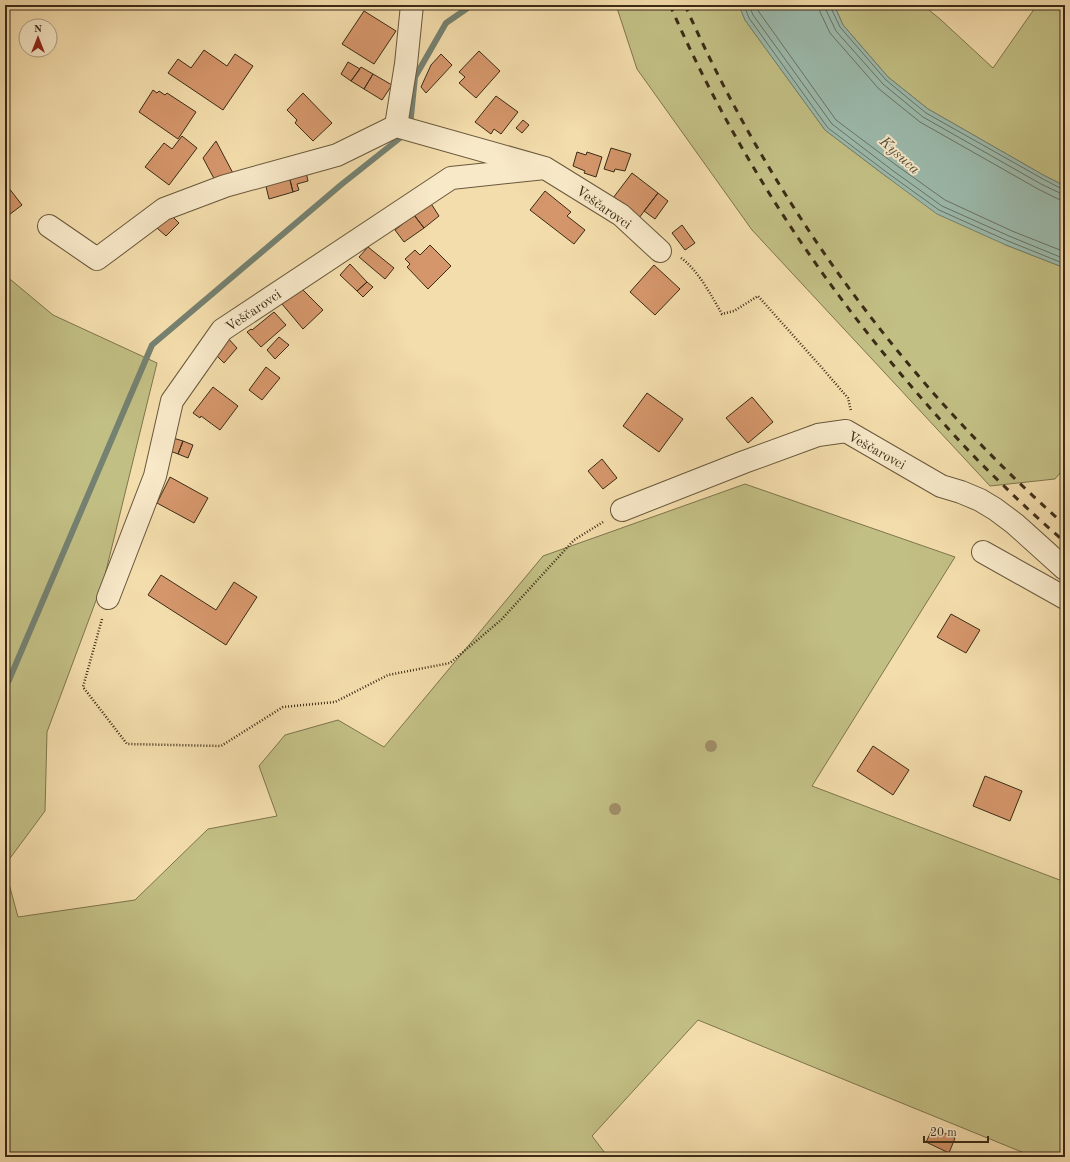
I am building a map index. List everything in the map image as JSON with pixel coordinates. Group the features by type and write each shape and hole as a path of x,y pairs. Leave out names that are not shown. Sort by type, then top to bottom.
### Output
{"street":[{"path":"49,226 97,259 164,209 225,186 337,155 396,126 406,64 412,5"},
{"name":"Veščarovci","path":"396,126 544,168 621,215 660,251"},
{"name":"Veščarovci","path":"108,598 155,476 172,401 222,330 452,178 544,168"},
{"name":"Veščarovci","path":"622,510 744,462 818,435 846,431 941,486 974,498 996,509 1065,569"},
{"path":"983,552 1065,598"}],"path":[{"path":"660,251 668,248 690,264 722,314 734,311 758,296 848,398 852,420 846,431"},
{"path":"108,598 83,687 127,744 221,746 283,706 335,702 388,675 450,663 501,620 574,540 622,510"}],"shaded area":[{"path":"616,5 739,5 745,20 825,130 887,177 1006,245 1065,268 1065,467 1055,479 990,486 752,230 637,69"},
{"path":"834,5 923,5 993,68 1037,5 1065,5 1065,186 928,109 888,77 843,25"},
{"path":"5,275 53,315 157,363 104,579 47,732 45,811 5,865"},
{"path":"745,484 955,557 812,786 1065,882 1065,1157 1034,1157 698,1020 592,1136 608,1157 5,1157 5,869 18,917 135,900 208,829 277,816 259,766 285,735 338,720 384,747 543,556"}],"water":[{"name":"Kysuca","path":"739,5 834,5 843,25 888,77 928,109 1065,186 1065,268 1006,245 937,214 825,130 745,20"}],"building":[{"path":"364,11 396,31 374,64 342,44"},
{"path":"204,50 227,66 235,54 253,66 223,110 168,73 178,59 191,68"},
{"path":"479,51 500,71 476,98 459,83 465,77 459,72"},
{"path":"441,54 452,65 426,93 421,87 431,65"},
{"path":"348,62 360,69 351,81 341,74"},
{"path":"361,67 373,74 364,89 351,81"},
{"path":"373,74 392,85 382,100 364,89"},
{"path":"153,90 157,93 159,91 165,95 167,93 196,112 178,139 139,112"},
{"path":"303,93 332,123 313,141 295,123 297,120 287,110"},
{"path":"496,96 518,112 501,134 494,129 491,134 475,122"},
{"path":"523,120 529,125 522,133 516,128"},
{"path":"182,136 197,148 169,185 145,167 164,143 172,149"},
{"path":"216,141 235,177 218,186 203,158"},
{"path":"611,148 631,154 625,171 615,169 614,172 604,169"},
{"path":"577,152 586,155 587,152 602,157 596,177 584,173 585,171 573,166"},
{"path":"306,172 308,181 297,184 299,190 293,192 289,176"},
{"path":"632,173 658,193 639,218 613,198"},
{"path":"289,176 293,192 269,199 265,182"},
{"path":"5,183 22,205 5,218"},
{"path":"545,191 571,212 567,216 585,230 574,244 530,210"},
{"path":"658,193 668,201 655,219 644,211"},
{"path":"430,202 439,216 424,228 414,215"},
{"path":"170,214 179,223 166,236 157,228"},
{"path":"414,215 424,228 404,242 395,230"},
{"path":"682,225 695,243 685,250 672,233"},
{"path":"430,245 451,266 428,289 407,267 410,264 405,259 415,250 420,255"},
{"path":"368,247 394,268 385,279 359,257"},
{"path":"350,264 367,282 357,291 340,275"},
{"path":"654,265 680,289 655,315 630,292"},
{"path":"367,282 373,287 363,297 357,291"},
{"path":"300,287 323,310 303,329 282,304"},
{"path":"274,312 286,325 261,347 247,332 251,329 252,330"},
{"path":"226,336 237,348 224,363 212,351"},
{"path":"279,337 289,345 275,359 267,350"},
{"path":"266,367 280,378 262,400 249,390"},
{"path":"213,387 238,406 220,430 201,416 200,418 193,413"},
{"path":"647,393 683,419 659,452 623,426"},
{"path":"752,397 773,422 748,443 726,418"},
{"path":"170,437 183,441 178,454 165,449"},
{"path":"183,441 193,445 188,458 178,454"},
{"path":"602,459 617,478 603,489 588,471"},
{"path":"170,477 208,498 194,523 157,503"},
{"path":"161,575 216,610 234,582 257,597 226,645 148,595"},
{"path":"951,614 980,630 966,653 937,637"},
{"path":"873,746 909,770 893,795 857,771"},
{"path":"985,776 1022,791 1010,821 973,806"},
{"path":"933,1128 955,1138 949,1153 926,1142"}],"waterway":[{"path":"410,126 415,77 446,23 472,5"},
{"path":"5,686 9,680 152,345 342,184 405,134"}],"railway":[{"path":"670,5 719,107 747,156 776,204 840,298 875,343 956,437 1018,500 1065,542"},
{"path":"685,5 720,78 758,149 801,218 847,285 897,350 950,411 1006,470 1065,525"}]}
